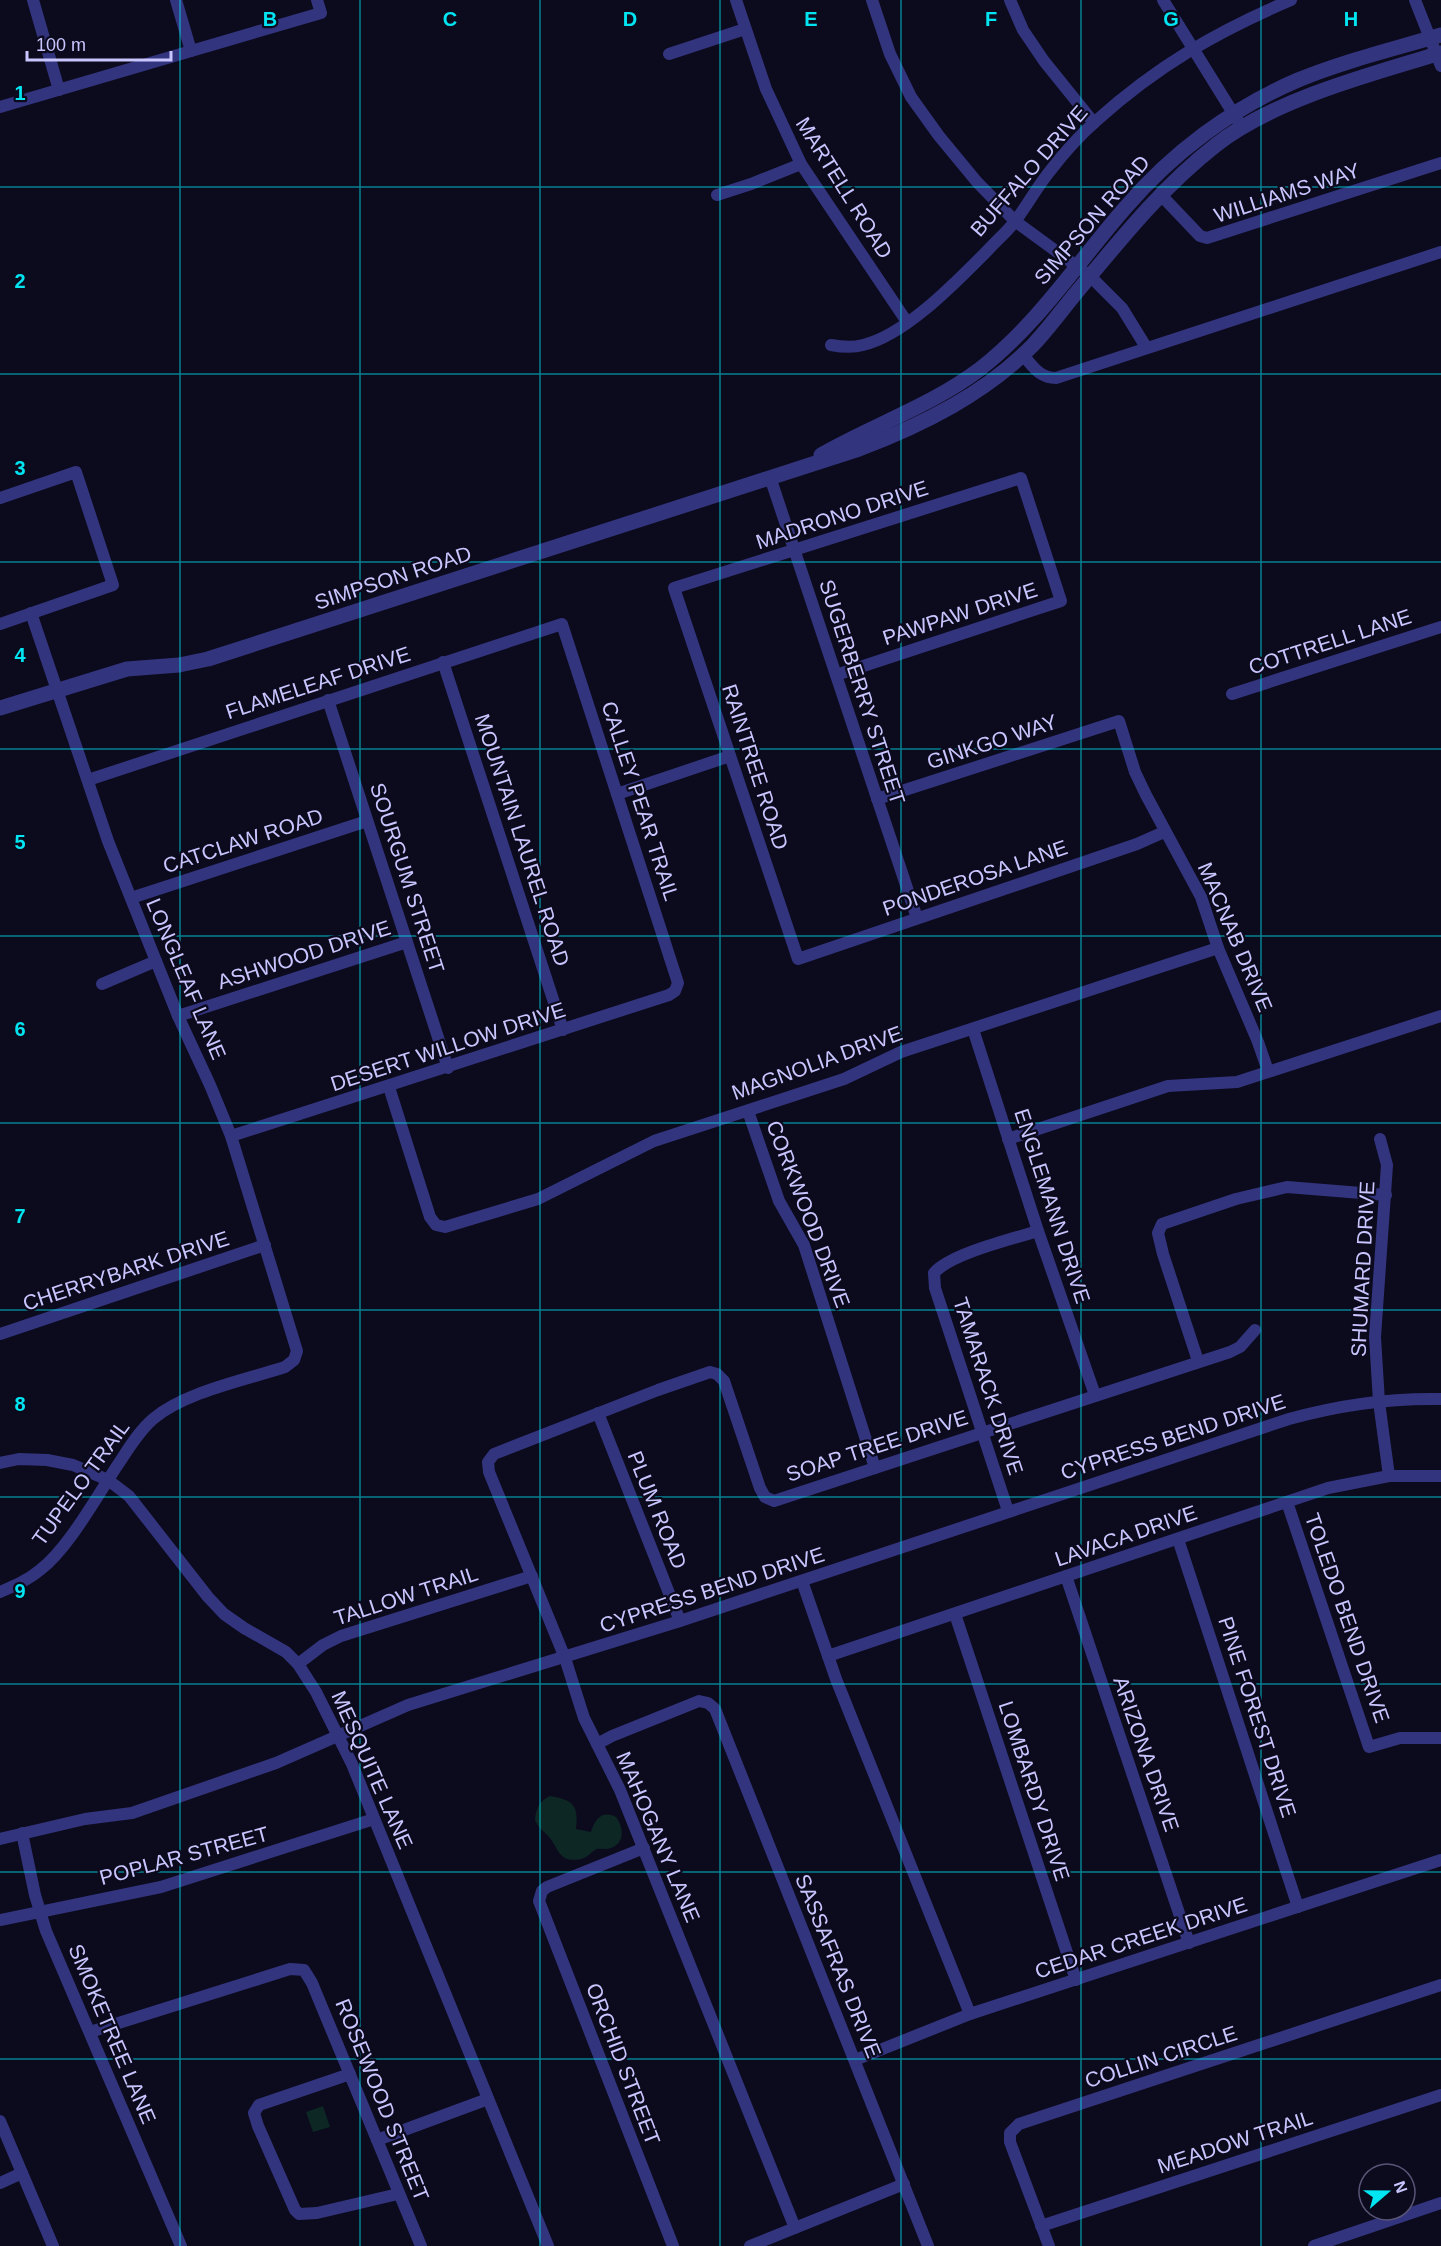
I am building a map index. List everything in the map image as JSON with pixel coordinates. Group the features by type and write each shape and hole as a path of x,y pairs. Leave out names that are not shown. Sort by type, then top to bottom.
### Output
{"street":[{"path":"33,0 59,90"},
{"path":"176,0 191,51"},
{"path":"0,107 321,13 317,0"},
{"name":"MARTELL ROAD","path":"736,0 766,89 801,164 907,322"},
{"path":"872,0 890,54 911,97 977,182 1015,221 1090,276 1122,308 1146,347"},
{"path":"1010,0 1023,30 1094,123"},
{"path":"1163,0 1242,127"},
{"name":"BUFFALO DRIVE","path":"831,345 848,348 865,345 898,329 941,295 1015,221 1050,171 1094,123 1140,84 1192,48 1247,19 1292,0"},
{"path":"1415,0 1436,37 1440,57"},
{"path":"669,54 745,29"},
{"name":"SIMPSON ROAD","path":"795,470 854,436 919,407 958,385 981,368 1019,335 1048,303 1125,207 1151,180 1185,149 1234,113 1300,79 1436,37"},
{"name":"SIMPSON ROAD","path":"0,708 127,669 178,665 208,659 795,470 899,434 941,413 968,396 1033,345 1160,194 1216,144 1242,127 1278,109 1346,82 1440,57"},
{"name":"WILLIAMS WAY","path":"1160,194 1200,236 1207,238 1441,163"},
{"path":"717,195 801,164"},
{"path":"1022,354 1040,374 1048,378 1056,378 1441,252"},
{"path":"0,498 76,472 113,585 0,624"},
{"name":"SUGERBERRY STREET","path":"770,477 917,918"},
{"name":"MADRONO DRIVE","path":"674,588 1021,478 1061,602"},
{"name":"RAINTREE ROAD","path":"674,588 798,959"},
{"name":"PAWPAW DRIVE","path":"836,675 1061,602"},
{"name":"LONGLEAF LANE","path":"31,613 131,898 178,1016 231,1136 297,1351 294,1360"},
{"name":"FLAMELEAF DRIVE","path":"88,780 562,624"},
{"name":"CALLEY PEAR TRAIL","path":"562,624 678,983 675,991"},
{"name":"COTTRELL LANE","path":"1232,694 1441,627"},
{"name":"MOUNTAIN LAUREL ROAD","path":"443,662 563,1030"},
{"name":"SOURGUM STREET","path":"328,700 448,1068"},
{"name":"GINKGO WAY","path":"877,799 1119,722"},
{"name":"MACNAB DRIVE","path":"1119,722 1135,772 1164,832 1194,882 1268,1071"},
{"path":"617,794 730,756"},
{"name":"CATCLAW ROAD","path":"131,898 367,821"},
{"name":"PONDEROSA LANE","path":"798,959 1137,844 1164,832"},
{"name":"ASHWOOD DRIVE","path":"178,1016 407,942"},
{"name":"MAGNOLIA DRIVE","path":"389,1087 430,1217 436,1225 445,1227 538,1199 654,1141 844,1079 901,1052 1218,948"},
{"path":"102,984 156,961"},
{"name":"DESERT WILLOW DRIVE","path":"231,1136 448,1068 669,995 675,991"},
{"path":"1008,1139 1168,1086 1237,1082 1441,1016"},
{"name":"ENGLEMANN DRIVE","path":"973,1029 1038,1231 1095,1395"},
{"name":"CORKWOOD DRIVE","path":"748,1111 779,1201 804,1245 875,1468"},
{"name":"SHUMARD DRIVE","path":"1380,1139 1388,1165 1376,1337 1379,1402 1389,1476"},
{"path":"1198,1361 1163,1254 1158,1233 1162,1224 1236,1199 1287,1186 1386,1195"},
{"name":"TAMARACK DRIVE","path":"1008,1511 935,1288 934,1273 940,1265 956,1258 1038,1231"},
{"name":"CHERRYBARK DRIVE","path":"0,1332 265,1245"},
{"name":"SOAP TREE DRIVE","path":"488,1462 494,1454 710,1372 717,1374 728,1389 760,1488 769,1500 783,1498 1230,1352 1240,1347 1255,1330"},
{"name":"TUPELO TRAIL","path":"0,1592 21,1583 41,1570 60,1552 152,1420 171,1407 193,1397 285,1367 294,1360"},
{"name":"CYPRESS BEND DRIVE","path":"0,1839 85,1819 132,1813 276,1764 408,1705 680,1621 1289,1419 1333,1408 1379,1402 1441,1399"},
{"name":"PLUM ROAD","path":"598,1413 680,1621"},
{"name":"MESQUITE LANE","path":"0,1463 47,1460 73,1465 108,1480 129,1496 208,1597 224,1614 286,1652 298,1664 316,1692 352,1764 548,2246"},
{"name":"MAHOGANY LANE","path":"488,1462 489,1472 565,1658 584,1718 621,1790 795,2228"},
{"name":"LAVACA DRIVE","path":"828,1656 1328,1488 1389,1476 1441,1476"},
{"name":"TOLEDO BEND DRIVE","path":"1287,1502 1369,1747 1400,1738 1441,1738"},
{"name":"PINE FOREST DRIVE","path":"1178,1539 1298,1907"},
{"name":"TALLOW TRAIL","path":"298,1664 322,1645 341,1636 532,1576"},
{"name":"ARIZONA DRIVE","path":"1066,1576 1189,1943"},
{"path":"802,1581 828,1656 970,2014"},
{"name":"LOMBARDY DRIVE","path":"955,1614 1076,1980"},
{"name":"SASSAFRAS DRIVE","path":"597,1744 699,1701 708,1703 715,1709 928,2246"},
{"name":"POPLAR STREET","path":"0,1920 161,1887 374,1819"},
{"name":"SMOKETREE LANE","path":"22,1833 46,1931 182,2246"},
{"name":"ORCHID STREET","path":"644,1848 547,1887 539,1896 541,1908 673,2246"},
{"name":"CEDAR CREEK DRIVE","path":"855,2060 970,2014 1441,1860"},
{"name":"ROSEWOOD STREET","path":"90,2032 290,1970 304,1970 312,1983 421,2246"},
{"name":"COLLIN CIRCLE","path":"1048,2246 1010,2142 1010,2133 1018,2124 1441,1985"},
{"path":"350,2074 259,2105 254,2113 258,2126 295,2210 299,2214 317,2213 398,2194"},
{"name":"MEADOW TRAIL","path":"1041,2226 1441,2095"},
{"path":"377,2140 488,2099"},
{"path":"0,2121 53,2246"},
{"path":"0,2183 22,2173"},
{"path":"750,2246 904,2184"},
{"path":"1314,2246 1441,2203"}],"green space":[{"path":"550,1796 564,1799 573,1805 576,1814 576,1829 591,1832 595,1823 603,1815 616,1817 622,1830 619,1843 609,1849 597,1849 583,1858 574,1860 565,1858 535,1820 539,1806"},
{"path":"323,2106 330,2127 313,2132 306,2112"}]}
